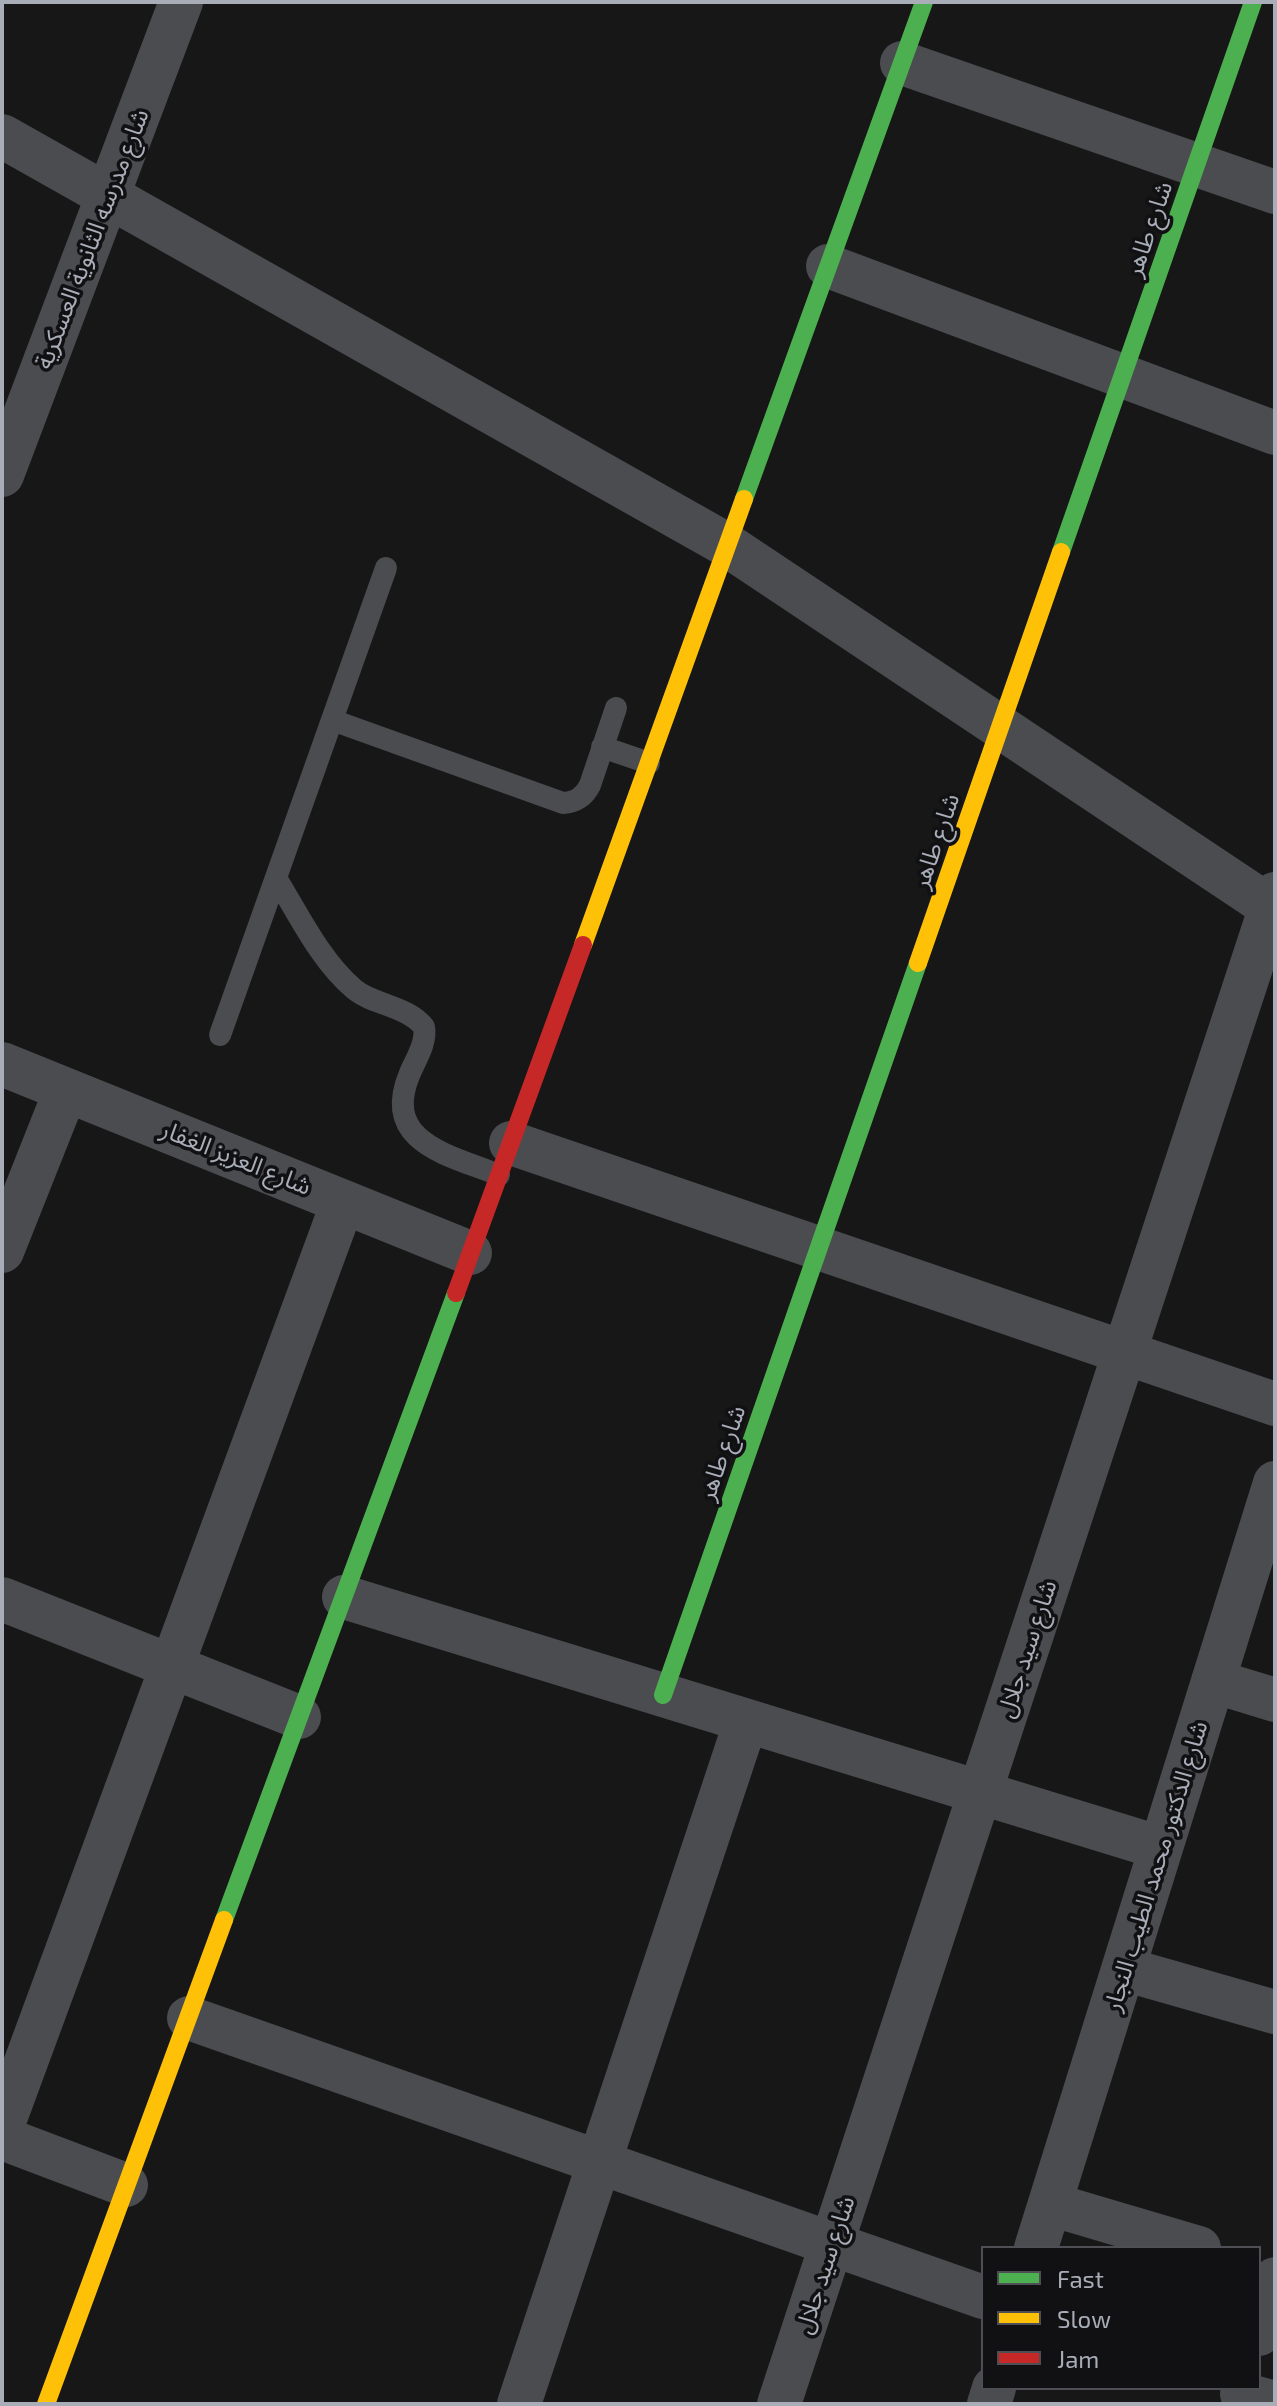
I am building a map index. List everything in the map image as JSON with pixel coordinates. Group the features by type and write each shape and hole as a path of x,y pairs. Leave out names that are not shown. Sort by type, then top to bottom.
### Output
{"street":[{"name":"شارع مدرسه الثانوية العسكرية","path":"2,475 181,2"},
{"path":"46,2404 505,1159 924,2"},
{"name":"شارع طاهر","path":"663,1695 1253,2"},
{"path":"902,63 1275,192"},
{"path":"2,136 727,545 1001,729 1274,904"},
{"path":"828,266 1275,433"},
{"name":"شارع سيد جلال","path":"779,2404 1274,904"},
{"name":"شارع العزيز الغفار","path":"2,1064 470,1253"},
{"path":"2,1251 66,1090"},
{"path":"505,1159 819,1248 1275,1404"},
{"path":"2,2127 343,1202"},
{"name":"شارع الدكتور محمد الطيب النجار","path":"1037,2246 1275,1483"},
{"path":"344,1597 1161,1848"},
{"path":"2,1599 299,1717"},
{"path":"1213,1681 1275,1700"},
{"path":"519,2404 746,1721"},
{"path":"1124,1969 1275,2012"},
{"path":"189,2018 981,2296"},
{"path":"2,2138 126,2185"},
{"path":"1050,2204 1192,2246"},
{"path":"1261,2327 1275,2279"}],"lane":[{"path":"220,1035 386,568"},
{"path":"332,720 563,803 586,793 616,708"},
{"path":"602,747 649,763"},
{"path":"276,878 326,959 346,982 357,992 415,1018 424,1027 424,1040 402,1096 409,1130 426,1146 505,1159"}],"traffic: fast":[{"path":"744,499 924,2"},
{"path":"1061,552 1253,2"},
{"path":"663,1695 918,963"},
{"path":"224,1920 456,1293"}],"traffic: slow":[{"path":"583,945 744,499"},
{"path":"918,963 1061,552"},
{"path":"46,2404 224,1920"}],"traffic: jam":[{"path":"456,1293 583,945"}]}
